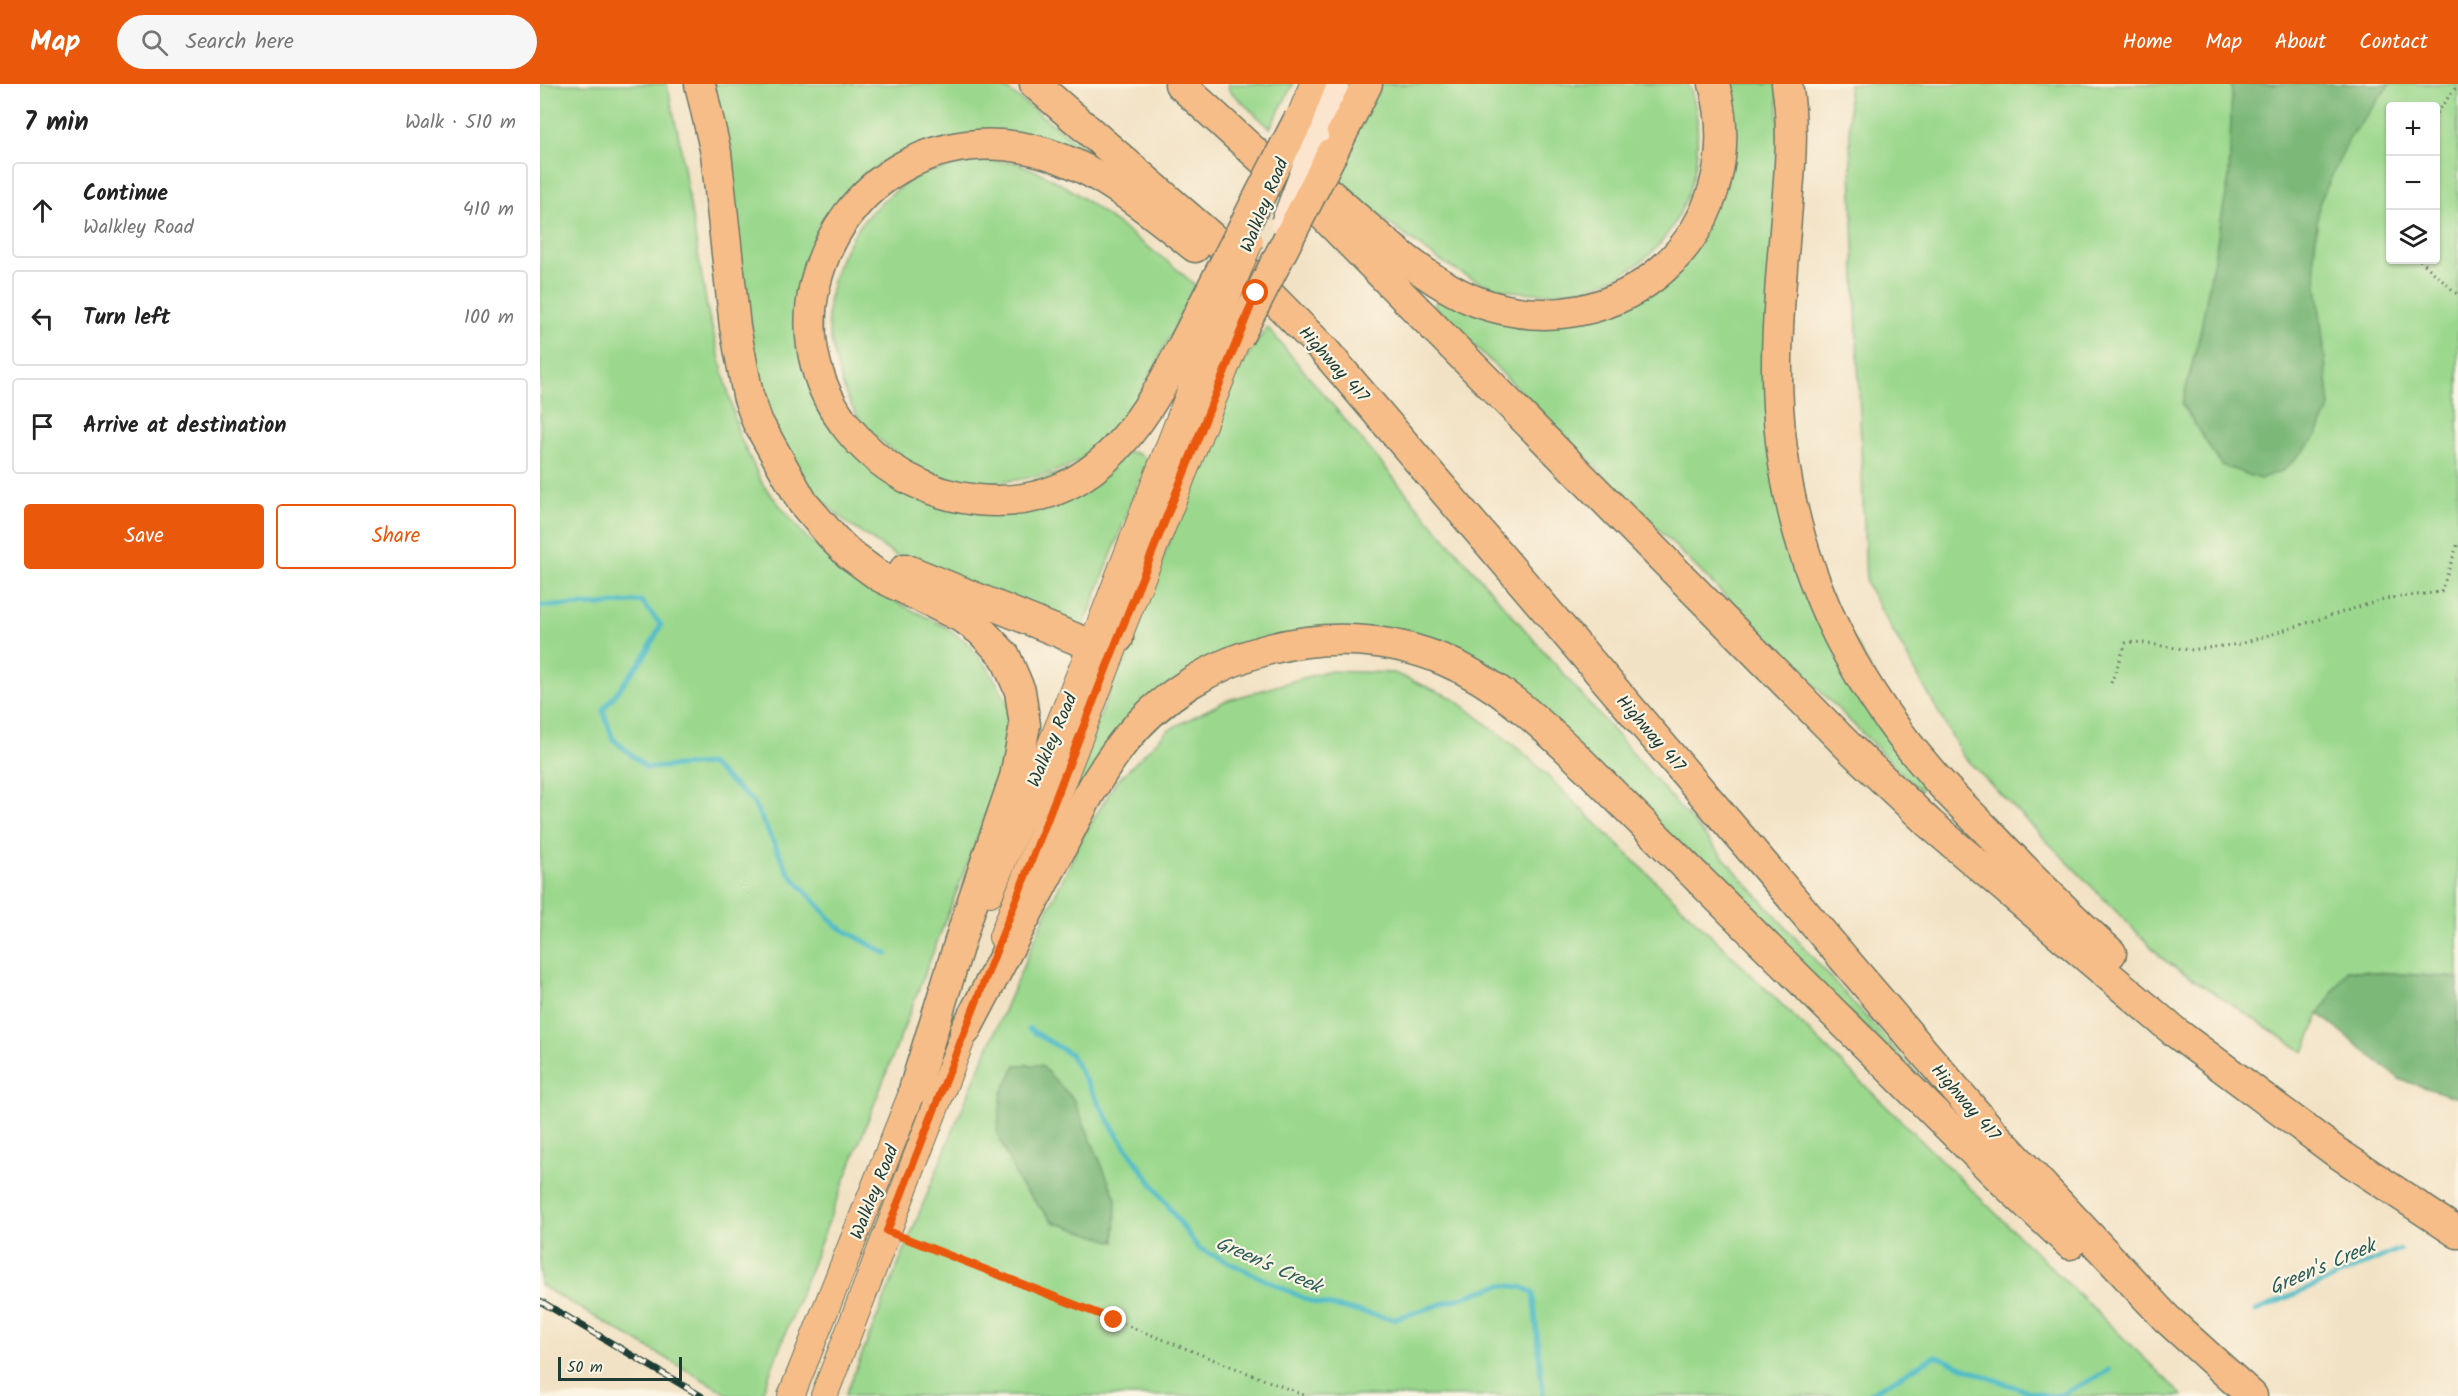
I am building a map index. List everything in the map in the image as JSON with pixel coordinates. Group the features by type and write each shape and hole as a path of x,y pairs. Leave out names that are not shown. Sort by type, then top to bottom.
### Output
{"highway":[{"path":"700,84 716,153 735,327 748,395 757,421 803,503 821,525 864,566 965,619 994,643 1014,673 1024,707 1023,746 1015,777 967,918 914,1090"},
{"name":"Highway 417","path":"1035,84 1218,243 1324,350 1992,1132 2166,1318 2252,1396"},
{"path":"1179,84 1321,213 1656,553 1914,809 2175,1032 2336,1152 2458,1233"},
{"path":"1202,84 1386,242 1433,278 1476,301 1499,309 1569,313 1593,307 1642,286 1666,268 1694,236 1708,206 1719,165 1721,114 1714,84"},
{"path":"1367,84 1316,136 1220,321 1152,402 1139,424 1108,457 1072,481 1049,492 1025,497 983,500 936,492 914,483 873,457 842,422 821,380 811,316 814,291 826,250 846,216 873,186 912,161 952,146 1011,145 1055,156 1075,164 1119,189 1152,213 1210,258 1382,418"},
{"path":"1788,84 1791,148 1778,337 1779,429 1788,493 1798,537 1813,582 1845,650 1886,715 1930,772 2033,878 2099,943 2336,1152"},
{"path":"1220,321 1316,136"},
{"path":"791,479 837,525 884,559 1105,641"},
{"path":"965,1031 1094,787 1122,744 1160,705 1212,670 1250,655 1287,645 1352,640 1378,642 1422,653 1444,660 1489,684 1508,696 1541,724 2008,1186 2187,1355 2234,1396"}],"main road":[{"path":"1312,84 1316,136"},
{"path":"1316,136 1337,84"},
{"name":"Walkley Road","path":"827,1387 965,1031 1220,321"},
{"name":"Walkley Road","path":"791,1396 914,1090 1017,823 1105,641"}],"path":[{"path":"2440,108 2458,85"},
{"path":"2424,264 2458,295"},
{"path":"2111,683 2126,643 2136,642 2190,650 2240,644 2384,599 2441,592 2458,543"},
{"path":"887,1231 1306,1396"}],"green space":[{"path":"540,84 667,84 679,138 707,308 739,435 763,485 806,537 861,584 944,626 969,644 988,668 1008,703 1009,737 984,821 761,1396 731,1396 540,1285"},
{"path":"706,84 1000,84 1090,153 1083,159 923,146 813,260 832,420 957,504 1130,452 1148,459 1083,629 901,559 848,524 819,498 801,475 772,422 755,364"},
{"path":"1228,84 1293,84 1270,128 1229,90"},
{"path":"1375,84 1688,84 1696,108 1697,125 1692,182 1680,214 1661,242 1638,264 1622,274 1587,287 1549,293 1530,293 1494,287 1454,269 1433,256 1335,183 1344,166 1341,163"},
{"path":"1723,84 1778,84 1780,503 1930,780 1920,791 1434,305 1443,294 1538,325 1696,246"},
{"path":"1848,84 2458,84 2458,667 2455,679 2458,683 2458,978 2347,970 2319,1014 2304,1052 2164,960 1963,756 1866,583"},
{"path":"2232,84 2390,84 2349,139 2319,204 2314,255 2330,407 2314,440 2284,470 2260,479 2221,465 2182,404 2200,333 2229,178"},
{"path":"982,161 1014,162 1039,172 1073,191 1172,265 1195,285 1129,410 1093,452 1073,464 1037,476 983,484 967,484 946,481 923,470 883,443 863,423 849,402 843,387 831,341 828,316 833,281 846,248 865,219 877,206 912,179 938,170"},
{"path":"1267,327 1424,514 1738,874 1935,1094 1609,781 1415,639 1230,651 1081,795 1070,791 1238,370"},
{"path":"1327,671 1394,673 1453,698 1525,754 2183,1396 845,1396 958,1118 1043,920 1082,838 1116,782 1168,730 1225,701"},
{"path":"2347,970 2458,978 2458,1098 2401,1080 2319,1014"},
{"path":"1016,1065 1041,1065 1074,1100 1116,1199 1115,1242 1053,1222 1019,1183 997,1133 1002,1093"}],"waterway":[{"name":"Green's Creek","path":"540,606 600,605 641,601 661,625 644,657 603,710 613,739 647,768 710,764 753,802 789,873 837,926 887,954"},
{"name":"Green's Creek","path":"1029,1029 1070,1054 1116,1133 1198,1248 1312,1302 1394,1319 1501,1285 1522,1287 1533,1293 1543,1396"},
{"name":"Green's Creek","path":"2256,1311 2400,1249"},
{"name":"Green's Creek","path":"1866,1396 1935,1356 2012,1386 2054,1396 2074,1389 2109,1370"}],"railway":[{"path":"540,1301 701,1396"}],"route":[{"path":"1114,1320 887,1231 1118,638 1256,293"}]}
